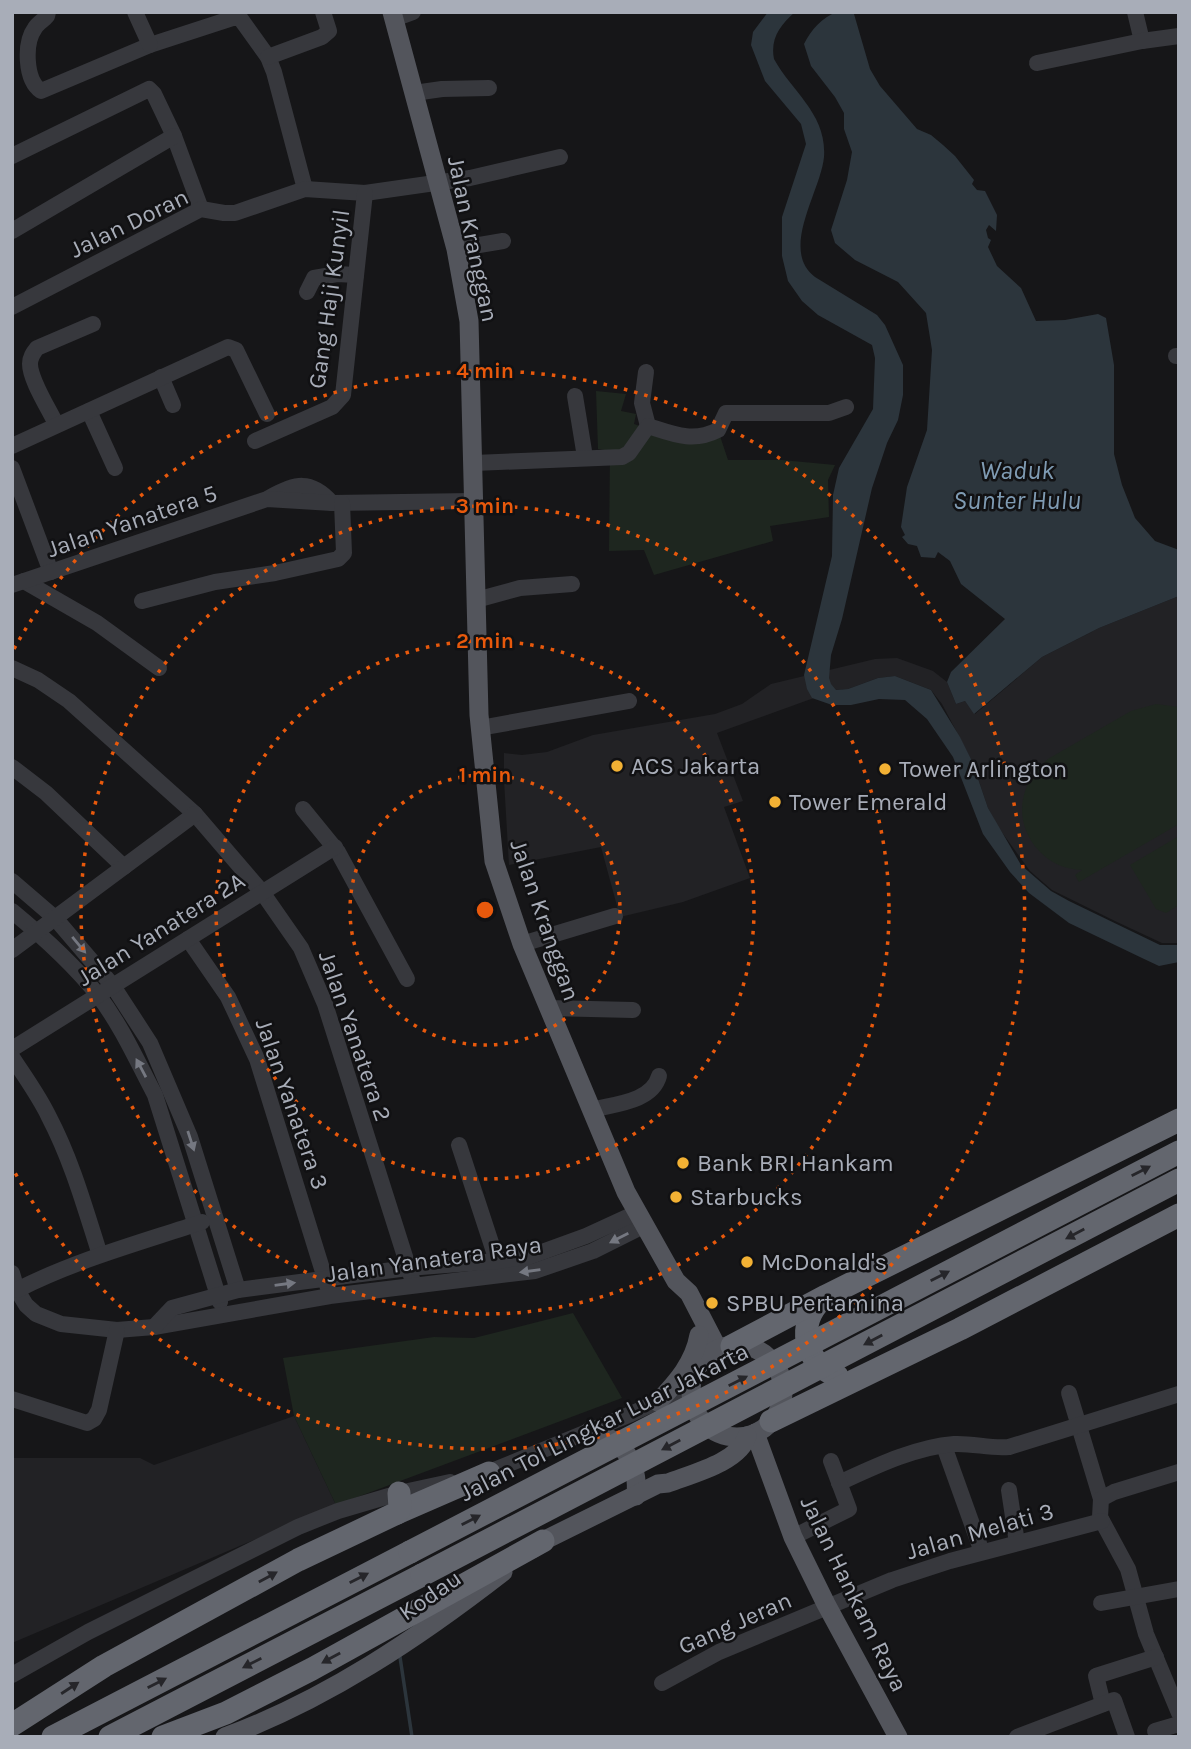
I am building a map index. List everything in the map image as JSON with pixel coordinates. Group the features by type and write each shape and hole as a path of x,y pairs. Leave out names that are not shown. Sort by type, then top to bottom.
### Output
{"highway":[{"path":"720,1350 1179,1120"},
{"name":"Jalan Tol Lingkar Luar Jakarta","path":"53,1737 1179,1152"},
{"name":"Jalan Tol Lingkar Luar Jakarta","path":"110,1737 1179,1180"},
{"path":"763,1424 794,1406 806,1404 960,1329 1179,1215"},
{"path":"826,1296 815,1306 808,1319 808,1349 821,1367 835,1375 849,1378 864,1376"},
{"path":"12,1725 104,1666 398,1503 489,1473"},
{"path":"163,1737 226,1713 263,1694 542,1541"}],"main road":[{"name":"Jalan Kranggan","path":"393,16 456,249 465,292 471,346 480,728 494,862 522,944 548,1008 640,1220 676,1281 689,1293 720,1350"},
{"name":"Jalan Kranggan","path":"676,1281 680,1298 699,1335 720,1350"},
{"path":"653,1404 685,1372 697,1349 699,1335"},
{"path":"720,1350 756,1350 775,1365 781,1380 763,1424 725,1435 712,1430 700,1418 692,1403 691,1386 697,1368 720,1350"},
{"name":"Kodau","path":"677,1475 736,1454 763,1424"},
{"name":"Jalan Hankam Raya","path":"763,1424 793,1537 898,1737"},
{"path":"590,1431 606,1434 624,1450 635,1472 636,1496"},
{"name":"Kodau","path":"225,1737 292,1709 351,1676 455,1609 542,1541 677,1475 719,1450 725,1435"}],"street":[{"path":"48,12 34,29 28,57 32,80 39,90 150,46 237,17 243,21 268,57 305,189"},
{"path":"135,12 150,46"},
{"path":"268,57 322,37 329,31 323,12"},
{"path":"393,16 414,12"},
{"path":"1135,12 1142,41"},
{"path":"1037,63 1179,36"},
{"path":"414,93 442,89 489,88"},
{"path":"12,156 146,89 154,93 174,136 201,209"},
{"path":"12,231 174,136"},
{"name":"Jalan Doran","path":"12,307 201,209 224,214 235,212 305,189 365,193 438,183 559,157"},
{"name":"Gang Haji Kunyil","path":"255,441 323,412 339,401 344,387 365,193"},
{"path":"456,249 503,240"},
{"path":"307,292 314,278 337,274 356,275"},
{"path":"56,424 32,373 32,354 37,348 93,324"},
{"path":"12,446 228,347 236,350 267,414"},
{"path":"646,372 642,403 648,426"},
{"path":"161,377 173,405"},
{"path":"575,396 584,457"},
{"path":"648,426 677,436 694,438 718,430 726,413 829,413 846,407"},
{"path":"89,411 114,468"},
{"path":"474,464 626,455 648,426"},
{"path":"12,468 51,572"},
{"name":"Jalan Yanatera 5","path":"18,583 267,499 287,489 305,485 317,488 337,503"},
{"path":"142,601 215,582 275,573 338,559 344,552 337,503 474,501"},
{"path":"18,583 97,622 159,668"},
{"path":"476,600 520,588 572,584"},
{"name":"Jalan Yanatera 2","path":"12,668 38,680 69,701 195,814 262,892 301,948 321,993 414,1285"},
{"path":"480,728 629,701"},
{"path":"12,767 46,793 124,867"},
{"path":"303,809 335,847 407,979"},
{"path":"12,950 195,814"},
{"name":"Jalan Yanatera 2A","path":"12,1049 335,847"},
{"path":"12,881 55,918 113,986 150,1044 172,1088 190,1136 238,1290"},
{"path":"12,911 37,932 98,995 155,1095 224,1314"},
{"path":"522,944 615,916"},
{"name":"Jalan Yanatera 3","path":"188,939 228,997 257,1059 330,1296"},
{"path":"548,1008 633,1010"},
{"path":"12,1057 38,1096 59,1137 100,1255"},
{"path":"591,1110 645,1095 656,1085 659,1076"},
{"path":"459,1145 498,1261"},
{"path":"12,1273 17,1290 100,1255 215,1219"},
{"name":"Jalan Yanatera Raya","path":"154,1327 172,1308 238,1290 408,1268 531,1256 640,1220"},
{"name":"Jalan Yanatera Raya","path":"17,1290 26,1306 47,1320 117,1331 154,1327 330,1296 535,1271 576,1258 640,1220"},
{"path":"571,1242 576,1258"},
{"path":"12,1399 87,1423 94,1419 99,1410 117,1331"},
{"path":"489,1473 691,1386"},
{"path":"1069,1393 1101,1499 1099,1512 1102,1521 1120,1551 1146,1634 1179,1713"},
{"path":"839,1483 896,1459 944,1446 962,1444 1009,1447 1179,1394"},
{"path":"944,1446 982,1552"},
{"path":"793,1537 849,1510 831,1461"},
{"path":"1101,1499 1114,1492 1179,1472"},
{"path":"1009,1490 1017,1543"},
{"path":"12,1675 88,1632 298,1527 338,1511 398,1503"},
{"name":"Jalan Melati 3","path":"827,1605 982,1552 1102,1521"},
{"path":"1101,1603 1179,1589"},
{"name":"Gang Jeran","path":"662,1683 719,1652 827,1605"},
{"path":"1103,1704 1096,1676 1156,1657"},
{"path":"1017,1737 1114,1700 1127,1737"},
{"path":"1154,1731 1179,1724"}],"shaded area":[{"path":"596,391 626,394 621,411 636,414 634,424 667,436 720,436 728,460 782,460 835,465 828,480 829,517 770,526 773,541 654,575 644,550 609,551 610,451 598,449"},
{"name":"ACS Jakarta","path":"1179,596 1179,943 1162,943 1117,922 1052,890 1030,871 998,827 988,808 972,761 942,704 931,690 895,676 836,690 717,733 743,801 724,807 750,878 683,902 620,917 601,847 509,865 504,753 522,755 547,752 593,735 715,714 742,704 771,684 875,659 897,658 933,671 947,682 956,704 965,701 975,714 1042,657 1099,628"},
{"path":"1156,704 1179,707 1179,824 1079,882 1075,875 1082,870 1068,868 1044,856 1028,835 1022,809 1028,784 1048,759 1131,711"},
{"path":"1179,836 1179,905 1166,913 1156,909 1130,865"},
{"path":"573,1313 622,1398 336,1505 294,1416 283,1358 434,1337 474,1338"},
{"path":"294,1416 336,1505 12,1643 12,1458 140,1458 154,1465"}],"water":[{"path":"768,12 795,12 777,33 773,45 774,59 807,104 820,128 823,142 821,171 801,236 801,252 805,265 815,277 877,315 885,325 903,365 903,395 898,420 872,488 831,655 831,684 836,690 848,689 878,678 895,676 931,690 960,737 972,761 988,808 1021,865 1051,891 1069,901 1160,945 1179,945 1179,962 1159,966 1069,923 1029,893 983,834 953,757 927,719 905,700 879,699 851,705 832,705 812,698 807,689 804,675 832,556 833,495 839,468 873,409 875,358 872,345 818,315 802,301 788,281 782,256 782,217 806,144 801,124 765,81 751,45 753,32"},
{"name":"Waduk Sunter Hulu","path":"837,12 854,14 870,69 880,86 917,129 931,135 955,156 974,180 972,184 977,190 985,191 997,215 996,231 989,225 986,230 991,240 988,247 997,266 1021,288 1036,321 1065,320 1098,314 1106,318 1114,365 1114,454 1122,485 1135,518 1155,541 1179,550 1179,596 1099,628 1042,657 974,714 965,701 956,704 947,682 951,672 1005,619 961,584 950,561 938,552 935,558 921,557 917,546 908,544 902,537 905,535 901,527 907,487 927,430 932,350 926,313 898,282 855,260 835,243 831,230 847,180 852,152 844,129 844,113 811,66 804,44 826,17"}],"waterway":[{"path":"400,1657 412,1737"}],"place":[{"name":"ACS Jakarta","path":"617,766"},
{"name":"Tower Arlington","path":"885,769"},
{"name":"Tower Emerald","path":"775,802"},
{"name":"Bank BRI Hankam","path":"683,1163"},
{"name":"Starbucks","path":"676,1197"},
{"name":"McDonald's","path":"747,1262"},
{"name":"SPBU Pertamina","path":"712,1303"}]}
